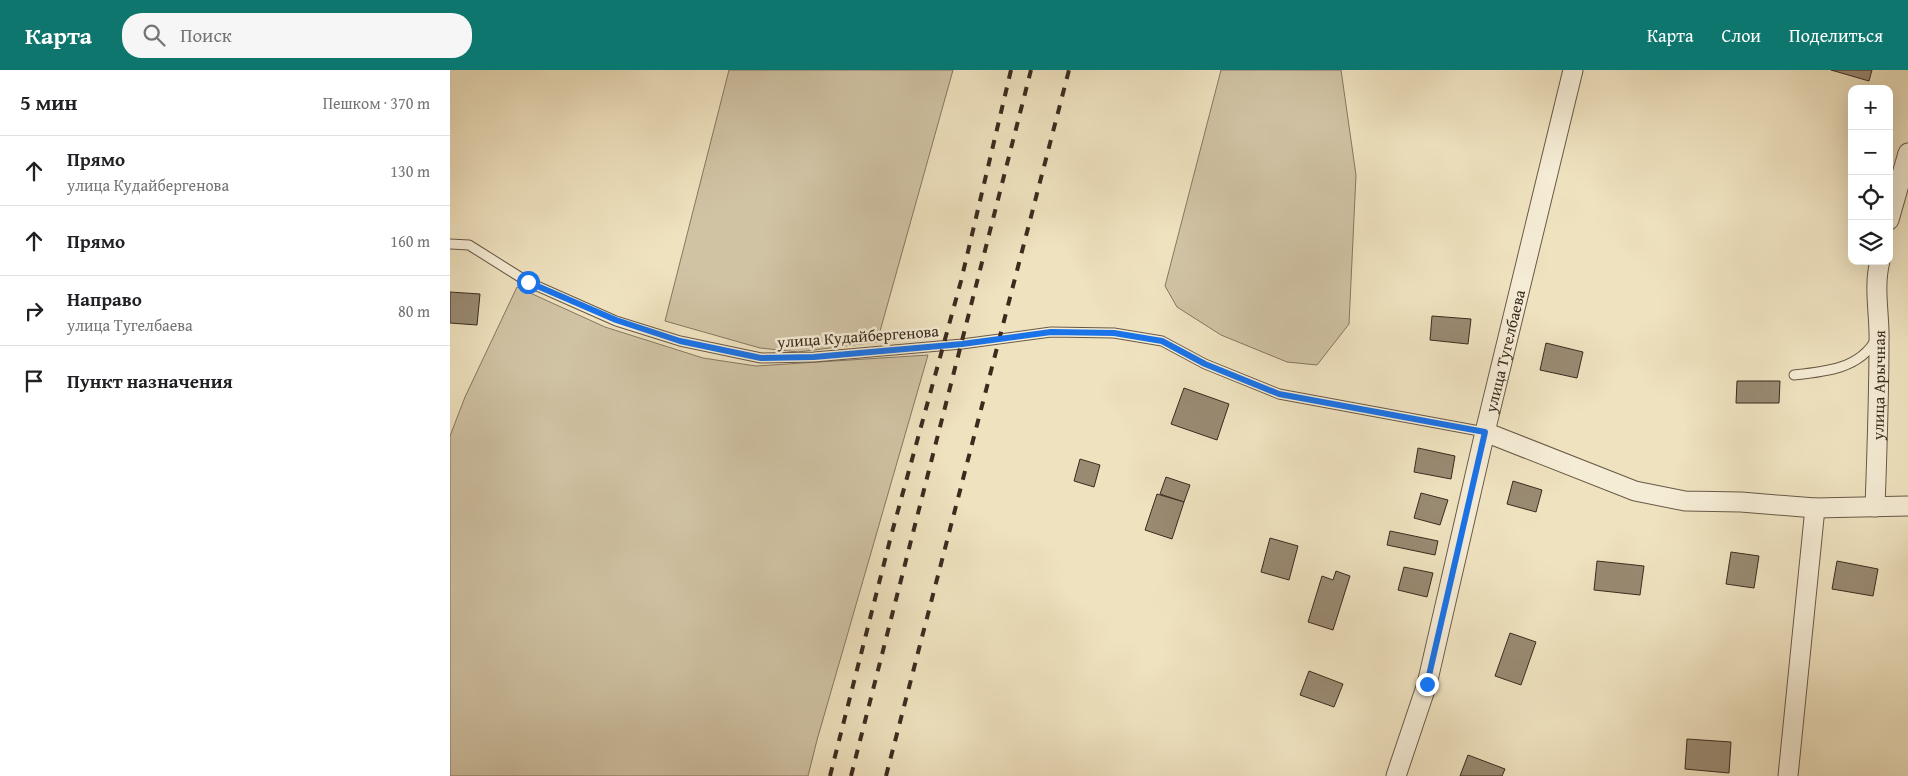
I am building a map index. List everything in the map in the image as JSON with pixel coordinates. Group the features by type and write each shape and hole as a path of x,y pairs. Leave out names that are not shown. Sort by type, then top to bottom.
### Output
{"street":[{"name":"улица Тугелбаева","path":"1396,776 1427,684 1485,432 1573,70"},
{"path":"1893,206 1908,152"},
{"name":"улица Арычная","path":"1875,507 1880,333 1876,297 1880,265"},
{"path":"1485,432 1635,491 1685,501 1741,502 1815,508 1908,506"},
{"path":"1788,776 1815,508"}],"lane":[{"name":"улица Кудайбергенова","path":"450,244 469,245 528,282 616,320 680,341 761,358 814,357 962,344 1051,332 1114,333 1162,341 1205,364 1279,394 1485,432"},
{"path":"1794,375 1826,372 1850,365 1872,347 1880,333"}],"shaded area":[{"path":"729,70 953,70 877,342 798,352 760,348 665,321"},
{"path":"1221,70 1341,70 1356,175 1349,324 1317,365 1287,362 1221,335 1177,307 1165,286"},
{"path":"517,287 605,327 703,358 756,366 928,355 808,776 450,776 450,436 465,397"}],"building":[{"path":"1831,70 1872,70 1869,81"},
{"path":"450,292 480,294 477,325 450,323"},
{"path":"1432,316 1471,319 1468,344 1430,340"},
{"path":"1546,343 1583,352 1577,378 1540,370"},
{"path":"1737,381 1780,381 1779,403 1736,403"},
{"path":"1184,388 1229,404 1217,440 1171,424"},
{"path":"1418,448 1455,456 1451,479 1414,472"},
{"path":"1080,459 1100,465 1094,487 1074,481"},
{"path":"1166,477 1190,485 1184,502 1160,494"},
{"path":"1513,481 1542,490 1536,512 1507,504"},
{"path":"1421,493 1448,500 1440,525 1414,518"},
{"path":"1157,494 1184,502 1172,539 1145,530"},
{"path":"1390,531 1438,541 1435,555 1387,545"},
{"path":"1270,538 1298,546 1289,580 1261,572"},
{"path":"1731,552 1759,556 1754,588 1726,584"},
{"path":"1597,561 1644,566 1640,595 1594,590"},
{"path":"1837,561 1878,569 1873,596 1832,589"},
{"path":"1404,567 1433,573 1427,597 1398,590"},
{"path":"1336,571 1350,576 1333,630 1308,622 1322,576 1333,580"},
{"path":"1510,633 1536,642 1521,685 1495,676"},
{"path":"1309,671 1343,684 1334,707 1300,695"},
{"path":"1687,739 1731,742 1729,773 1685,769"},
{"path":"1468,755 1505,769 1502,776 1460,776"}],"railway":[{"path":"830,776 891,536 961,281 1011,70"},
{"path":"851,776 1031,70"},
{"path":"886,776 1069,70"}],"route":[{"path":"528,282 616,320 680,341 761,358 814,357 962,344 1051,332 1114,333 1162,341 1205,364 1279,394 1485,432 1427,684"}]}
